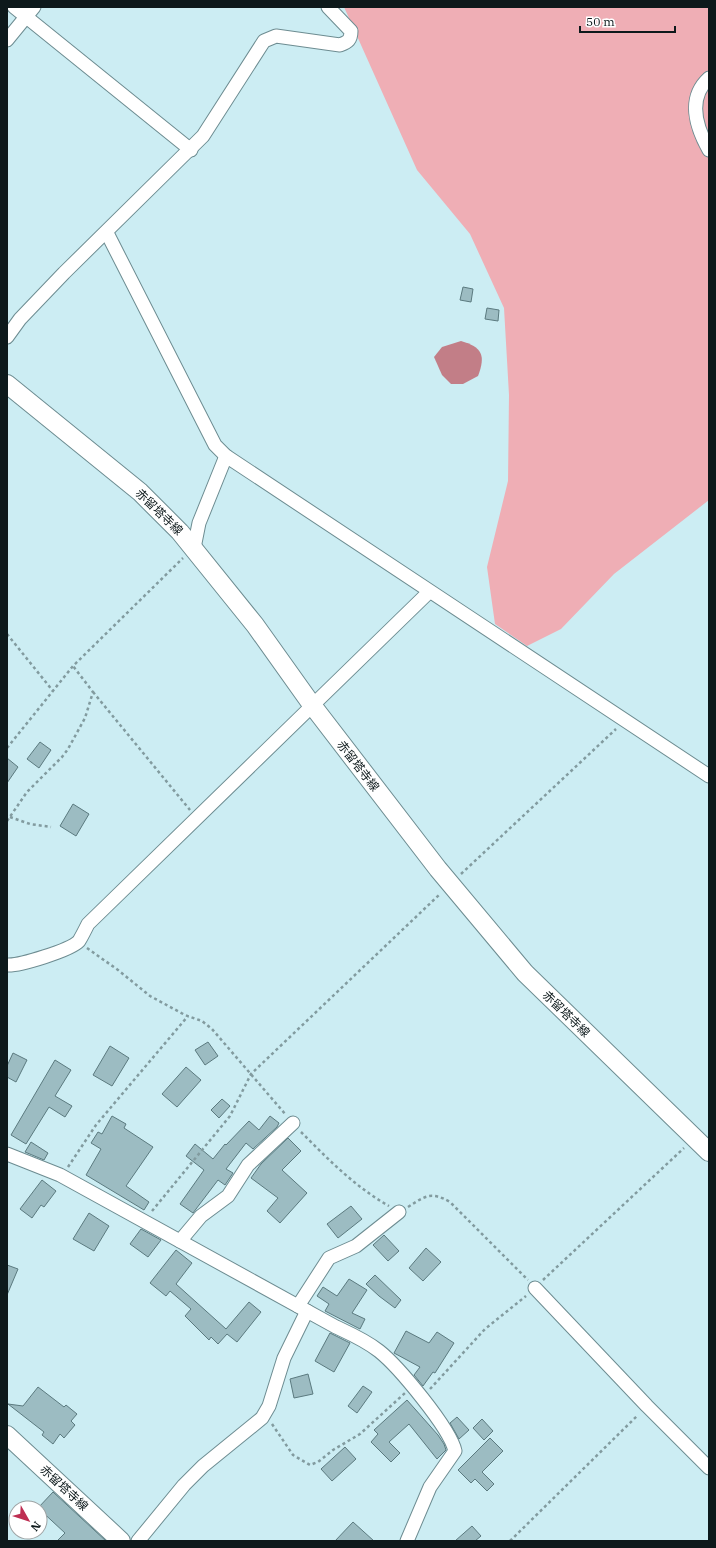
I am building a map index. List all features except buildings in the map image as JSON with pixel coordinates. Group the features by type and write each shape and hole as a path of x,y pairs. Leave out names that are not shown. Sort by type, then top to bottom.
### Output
{"main road":[{"name":"赤留塔寺線","path":"7,384 140,492 194,548 255,625 312,705 438,869 525,973 709,1152"},
{"name":"赤留塔寺線","path":"7,1436 121,1541"}],"street":[{"path":"14,7 30,12 191,150"},
{"path":"7,337 20,319 64,273 191,150 203,136 264,41 276,36 340,45 347,42 351,38 351,31 328,7"},
{"path":"7,40 30,12"},
{"path":"709,78 698,92 696,120 709,150"},
{"path":"107,232 215,445 226,456 429,592 709,776"},
{"path":"194,548 200,523 226,456"},
{"path":"7,965 19,965 33,961 78,942 88,924 429,592"},
{"path":"180,1241 201,1216 228,1196 248,1165 293,1123"},
{"path":"7,1154 60,1175 302,1308 365,1340 380,1352 416,1390 451,1440 455,1451 430,1487 407,1541"},
{"path":"138,1541 184,1485 264,1416 269,1406 302,1308 329,1258 356,1246 399,1212"},
{"path":"535,1288 647,1406 709,1468"}],"path":[{"path":"7,748 73,666 194,548"},
{"path":"7,634 53,691"},
{"path":"73,666 196,818"},
{"path":"7,821 27,792 68,749 85,718 93,692"},
{"path":"143,1221 230,1116 251,1074 624,721"},
{"path":"10,817 30,824 50,827"},
{"path":"78,942 118,970 150,996 202,1022 212,1029 293,1123 341,1172 375,1198 399,1212 430,1195 440,1196 450,1202 535,1288"},
{"path":"60,1175 75,1158 96,1125 188,1016"},
{"path":"264,1416 275,1428 293,1455 310,1465 318,1462 333,1450 360,1434 393,1406 416,1390 431,1389 485,1329 535,1288 695,1138"},
{"path":"510,1541 647,1406"}],"shaded area":[{"path":"344,7 709,7 709,500 614,574 561,629 527,646 495,624 487,567 508,481 509,395 504,308 470,234 417,170"},
{"path":"461,341 478,349 482,357 482,363 478,376 463,384 451,384 442,375 434,357 442,347"}]}
